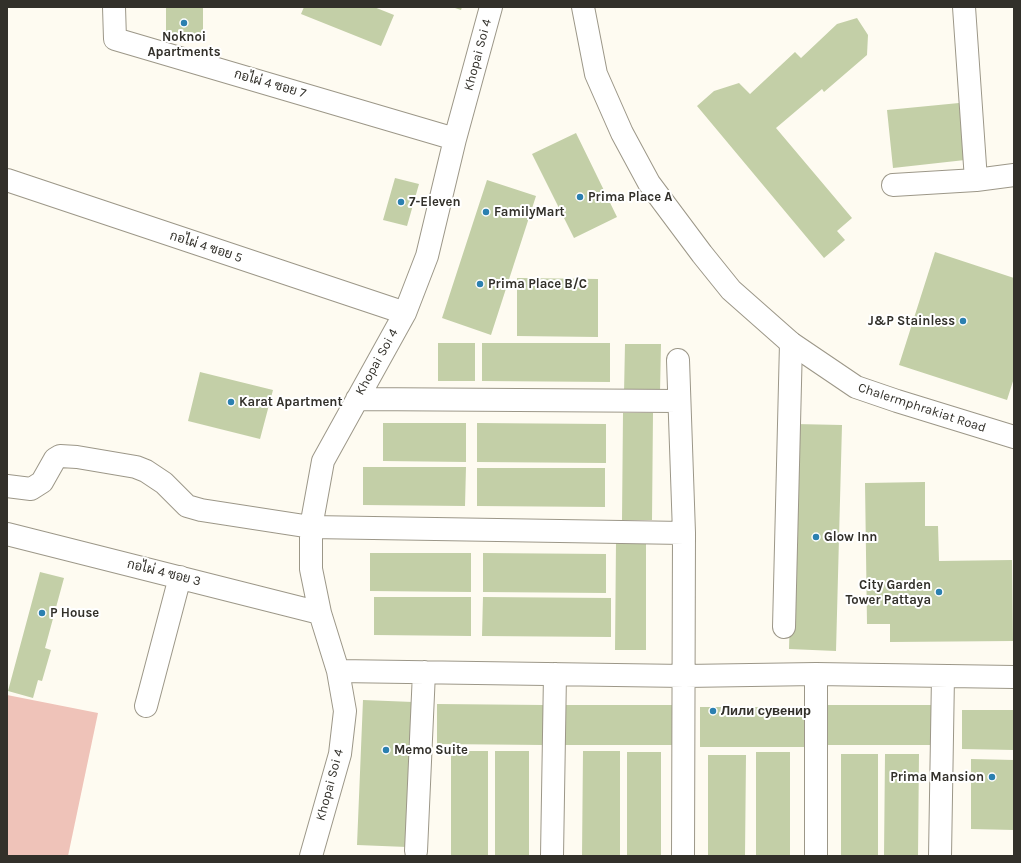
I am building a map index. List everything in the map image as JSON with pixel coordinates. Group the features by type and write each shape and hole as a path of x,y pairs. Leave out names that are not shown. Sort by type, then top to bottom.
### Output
{"street":[{"name":"กอไผ่ 4 ซอย 7","path":"114,7 115,39 456,139"},
{"name":"Khopai Soi 4","path":"311,856 340,754 344,711 338,671 320,613 311,569 311,527 323,461 405,313 427,256 491,7"},
{"name":"Chalermphrakiat Road","path":"583,7 596,74 622,133 649,183 731,290 791,343 856,387 904,404 1014,437"},
{"path":"964,7 976,180"},
{"path":"893,185 976,180 1014,175"},
{"name":"กอไผ่ 4 ซอย 5","path":"7,180 405,313"},
{"path":"784,627 791,343"},
{"path":"678,360 684,533 683,856"},
{"path":"357,399 679,401"},
{"path":"7,486 31,490 42,482 55,459 60,456 136,467 146,471 164,483 187,506 201,510 311,527 684,533"},
{"name":"กอไผ่ 4 ซอย 3","path":"7,534 320,613"},
{"path":"146,706 180,578"},
{"path":"338,671 684,676 816,674 1014,677"},
{"path":"416,851 424,672"},
{"path":"552,856 555,674"},
{"path":"816,674 816,856"},
{"path":"940,856 943,676"}],"shaded area":[{"path":"7,695 98,713 68,856 7,856"}],"building":[{"name":"Noknoi Apartments","path":"166,7 203,7 203,39 166,39"},
{"path":"304,7 374,7 394,15 381,46 301,14"},
{"path":"452,7 462,7 461,10"},
{"path":"857,18 868,35 867,55 824,92 822,89 776,128 852,218 837,231 845,240 824,258 697,106 714,91 739,83 750,94 795,52 801,58 837,24"},
{"path":"959,103 965,160 893,168 887,110"},
{"name":"Prima Place A","path":"576,133 617,217 574,238 532,154"},
{"name":"7-Eleven","path":"395,178 419,184 407,226 383,220"},
{"name":"Prima Place B/C","path":"487,180 536,196 491,335 442,318"},
{"name":"J&P Stainless","path":"935,252 1014,278 1014,378 1007,400 899,365"},
{"path":"517,278 598,279 598,337 517,336"},
{"path":"438,343 475,343 475,381 438,381"},
{"path":"482,343 610,343 610,382 482,381"},
{"path":"625,344 661,344 660,393 624,393"},
{"name":"Karat Apartment","path":"200,372 273,390 260,439 188,421"},
{"path":"623,413 653,413 652,520 622,520"},
{"path":"383,423 466,423 466,462 383,461"},
{"path":"477,423 606,424 606,463 477,462"},
{"name":"Glow Inn","path":"795,424 842,425 836,651 789,649"},
{"path":"363,467 466,467 465,506 363,505"},
{"path":"477,468 605,468 605,507 477,506"},
{"name":"City Garden Tower Pattaya","path":"925,482 925,526 938,526 939,561 1012,560 1013,641 890,642 890,624 867,624 865,483"},
{"path":"616,542 646,542 646,650 615,650"},
{"path":"370,553 471,553 471,592 370,591"},
{"path":"483,553 606,554 606,593 483,592"},
{"name":"P House","path":"40,572 64,578 45,648 51,650 42,681 38,680 33,698 8,691"},
{"path":"374,597 471,597 471,636 374,635"},
{"path":"483,597 611,598 611,637 482,636"},
{"name":"Memo Suite","path":"363,700 413,702 407,847 357,845"},
{"path":"437,704 544,705 543,745 437,744"},
{"path":"564,705 672,705 672,745 564,745"},
{"path":"828,705 933,705 933,745 828,745"},
{"path":"700,707 808,707 808,747 700,747"},
{"path":"962,710 1014,710 1014,750 962,749"},
{"path":"451,751 488,751 488,856 451,856"},
{"path":"495,751 529,751 529,856 495,856"},
{"path":"583,751 620,751 620,856 582,856"},
{"path":"627,752 661,752 661,856 627,856"},
{"path":"756,752 790,752 790,856 756,856"},
{"path":"841,754 878,754 878,856 841,856"},
{"path":"885,754 919,754 918,856 884,856"},
{"path":"708,755 746,755 745,856 708,856"},
{"name":"Prima Mansion","path":"971,759 1014,760 1014,830 971,829"}],"place":[{"name":"Noknoi Apartments","path":"184,23"},
{"name":"Prima Place A","path":"580,197"},
{"name":"7-Eleven","path":"401,202"},
{"name":"FamilyMart","path":"486,212"},
{"name":"Prima Place B/C","path":"480,284"},
{"name":"J&P Stainless","path":"963,321"},
{"name":"Karat Apartment","path":"231,402"},
{"name":"Glow Inn","path":"816,537"},
{"name":"City Garden Tower Pattaya","path":"939,592"},
{"name":"P House","path":"42,613"},
{"name":"Лили сувенир","path":"713,711"},
{"name":"Memo Suite","path":"386,750"},
{"name":"Prima Mansion","path":"992,777"}]}
